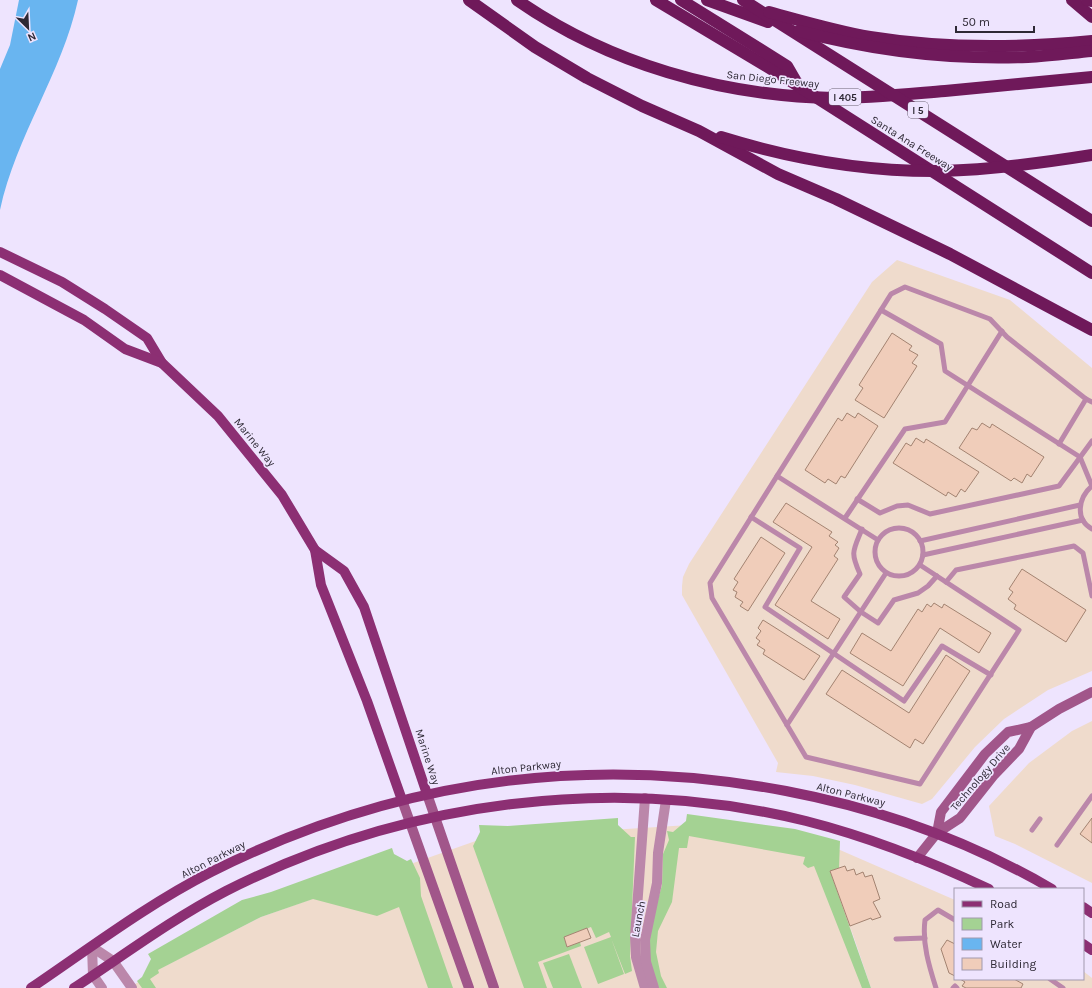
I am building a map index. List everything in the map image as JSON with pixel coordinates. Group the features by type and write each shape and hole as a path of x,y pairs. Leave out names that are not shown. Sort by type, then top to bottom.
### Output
{"highway":[{"path":"469,0 535,47 587,78 642,106 699,131 778,174 836,199 950,254 1092,330"},
{"name":"San Diego Freeway","path":"517,0 554,24 624,57 689,78 729,88 774,94 834,98 886,96 1092,77"},
{"name":"Santa Ana Freeway","path":"656,0 798,86 1092,273"},
{"path":"680,0 787,66 798,86"},
{"path":"707,0 793,30 820,37 909,53 952,56 1029,57 1092,51"},
{"path":"736,0 829,28 907,42 999,47 1092,41"},
{"name":"I 5","path":"743,0 1092,221"},
{"path":"1072,0 1092,17"},
{"path":"1087,0 1092,1"},
{"path":"1049,82 1092,84"},
{"path":"699,131 757,148 841,165 891,170 942,171 1031,164 1092,155"}],"main road":[{"name":"Marine Way","path":"0,252 62,282 147,338 162,363 218,416 282,495 315,550 321,585 348,652 411,822 418,846 469,988"},
{"name":"Marine Way","path":"0,275 84,320 125,349 162,363"},
{"name":"Marine Way","path":"315,550 344,571 364,607 434,816 494,988"},
{"name":"Technology Drive","path":"937,833 940,812 985,754 1008,732 1032,727 1059,709 1092,692"},
{"name":"Technology Drive","path":"917,858 937,833 960,818 994,775 1019,749 1032,727"},
{"name":"Alton Parkway","path":"31,988 168,897 210,873 308,829 402,800 427,794 478,785 555,776 620,774 673,776 747,784 817,797 890,816 937,833 980,851 1050,888"},
{"path":"74,988 191,911 269,871 337,844 434,816 487,807 544,800 645,798 725,805 801,820 850,833 917,858 987,888"}],"street":[{"name":"Launch","path":"645,798 636,924 636,957 645,988"},
{"name":"Launch","path":"654,988 646,962 645,940 657,883 658,853 666,800"},
{"path":"642,852 658,853"},
{"path":"92,947 113,961 132,988"},
{"path":"92,947 93,975 102,988"}],"lane":[{"path":"920,565 1019,630 920,784 806,757 712,598 710,583 891,294 905,287 990,319 1002,332 1086,399 1092,402"},
{"path":"881,310 941,344 945,371 1080,457 1092,486 1085,492 1080,505 1080,511 1083,520 1092,529"},
{"path":"845,518 857,498 905,429 945,422 1002,332"},
{"path":"1059,444 1086,399"},
{"path":"857,498 880,513 897,506 908,505 930,514 1059,486 1092,441"},
{"path":"777,476 878,540"},
{"path":"920,541 1080,505"},
{"path":"751,517 800,548 765,607 904,701 942,646 991,675"},
{"path":"923,555 1083,520"},
{"path":"902,528 911,532 920,541 923,555 920,565 913,571 904,575 886,574 875,558 875,548 878,540 885,533 893,529 902,528"},
{"path":"862,529 853,551 854,559 860,574 844,597 861,612 878,623 894,600 918,593 928,586 937,576"},
{"path":"946,582 956,570 1074,546 1083,553 1092,596"},
{"path":"787,725 886,574"},
{"path":"1057,845 1092,796"},
{"path":"1032,830 1040,819"},
{"path":"936,988 928,963 925,938 925,920 938,910 954,919"},
{"path":"896,939 925,938"},
{"path":"1051,980 1063,988"},
{"path":"953,988 955,986 957,988"}],"shaded area":[{"path":"897,260 1010,300 1092,368 1092,671 1048,690 1004,719 975,747 932,799 922,804 855,785 813,776 776,772 778,763 682,595 683,577 689,564 872,282"},
{"path":"1092,721 1092,883 1015,844 995,836 989,806 1029,763 1072,731"},
{"path":"689,825 840,850 954,900 954,980 1084,980 1084,972 1092,978 1092,988 871,988 850,926 867,988 129,988 157,970 261,917 484,838"}],"green space":[{"path":"687,814 795,829 840,841 839,868 830,871 871,988 862,988 814,866 808,868 803,864 805,857 689,836 687,848 679,848 672,902 658,931 656,952 661,976 667,988 656,988 646,943 662,885 663,854 669,840 667,831 673,832 686,821"},
{"path":"618,818 618,825 631,837 635,837 630,956 632,971 625,974 611,938 624,974 598,984 584,947 611,937 609,932 596,938 591,927 564,937 567,947 580,942 581,946 538,962 547,988 524,988 473,846 480,832 479,825 508,826"},
{"path":"392,848 394,854 407,861 411,859 420,878 421,896 453,988 428,988 399,907 377,916 313,899 261,917 158,970 159,973 150,979 156,988 142,988 137,981 142,977 151,959 148,954 242,900 271,892"},
{"path":"569,954 582,988 553,988 543,963"}],"water":[{"path":"19,0 78,0 71,27 51,79 27,130 17,156 7,183 0,210 0,69 10,45"}],"building":[{"path":"892,333 912,346 909,350 918,355 912,363 917,366 884,418 855,400 863,388 859,385"},
{"path":"847,413 855,418 858,413 878,426 845,478 841,476 836,484 828,479 825,483 805,470 838,418 842,421"},
{"path":"982,423 990,428 992,424 1044,457 1031,477 1027,474 1022,483 1014,478 1011,481 959,448 972,428 977,430"},
{"path":"916,438 924,443 926,439 979,472 965,492 961,489 956,497 948,492 946,496 893,463 906,443 911,446"},
{"path":"786,503 832,532 829,536 838,542 835,545 839,548 834,556 838,559 811,601 840,619 828,639 775,605 812,547 773,522"},
{"path":"761,537 785,553 748,611 740,606 743,602 735,597 737,592 733,590 738,582 734,579"},
{"path":"1022,569 1086,610 1066,642 1014,609 1016,605 1008,599 1013,592 1009,589"},
{"path":"934,603 942,608 944,604 991,633 979,653 940,628 903,686 850,653 862,633 891,651 918,609 922,612 927,604 931,607"},
{"path":"763,620 820,656 804,680 763,654 765,650 757,645 760,641 756,638 761,631 758,628"},
{"path":"946,655 970,671 923,744 915,739 910,748 826,694 842,670 909,713"},
{"path":"1092,818 1092,843 1080,834"},
{"path":"845,866 847,871 854,869 856,875 863,872 865,877 872,875 880,899 873,902 881,917 872,920 871,918 850,926 830,871"},
{"path":"587,928 591,938 567,947 564,937"},
{"path":"947,940 954,944 954,976 949,973 941,949"},
{"path":"962,980 1016,980 1023,984 1021,988 966,988 962,986 965,982"}]}
